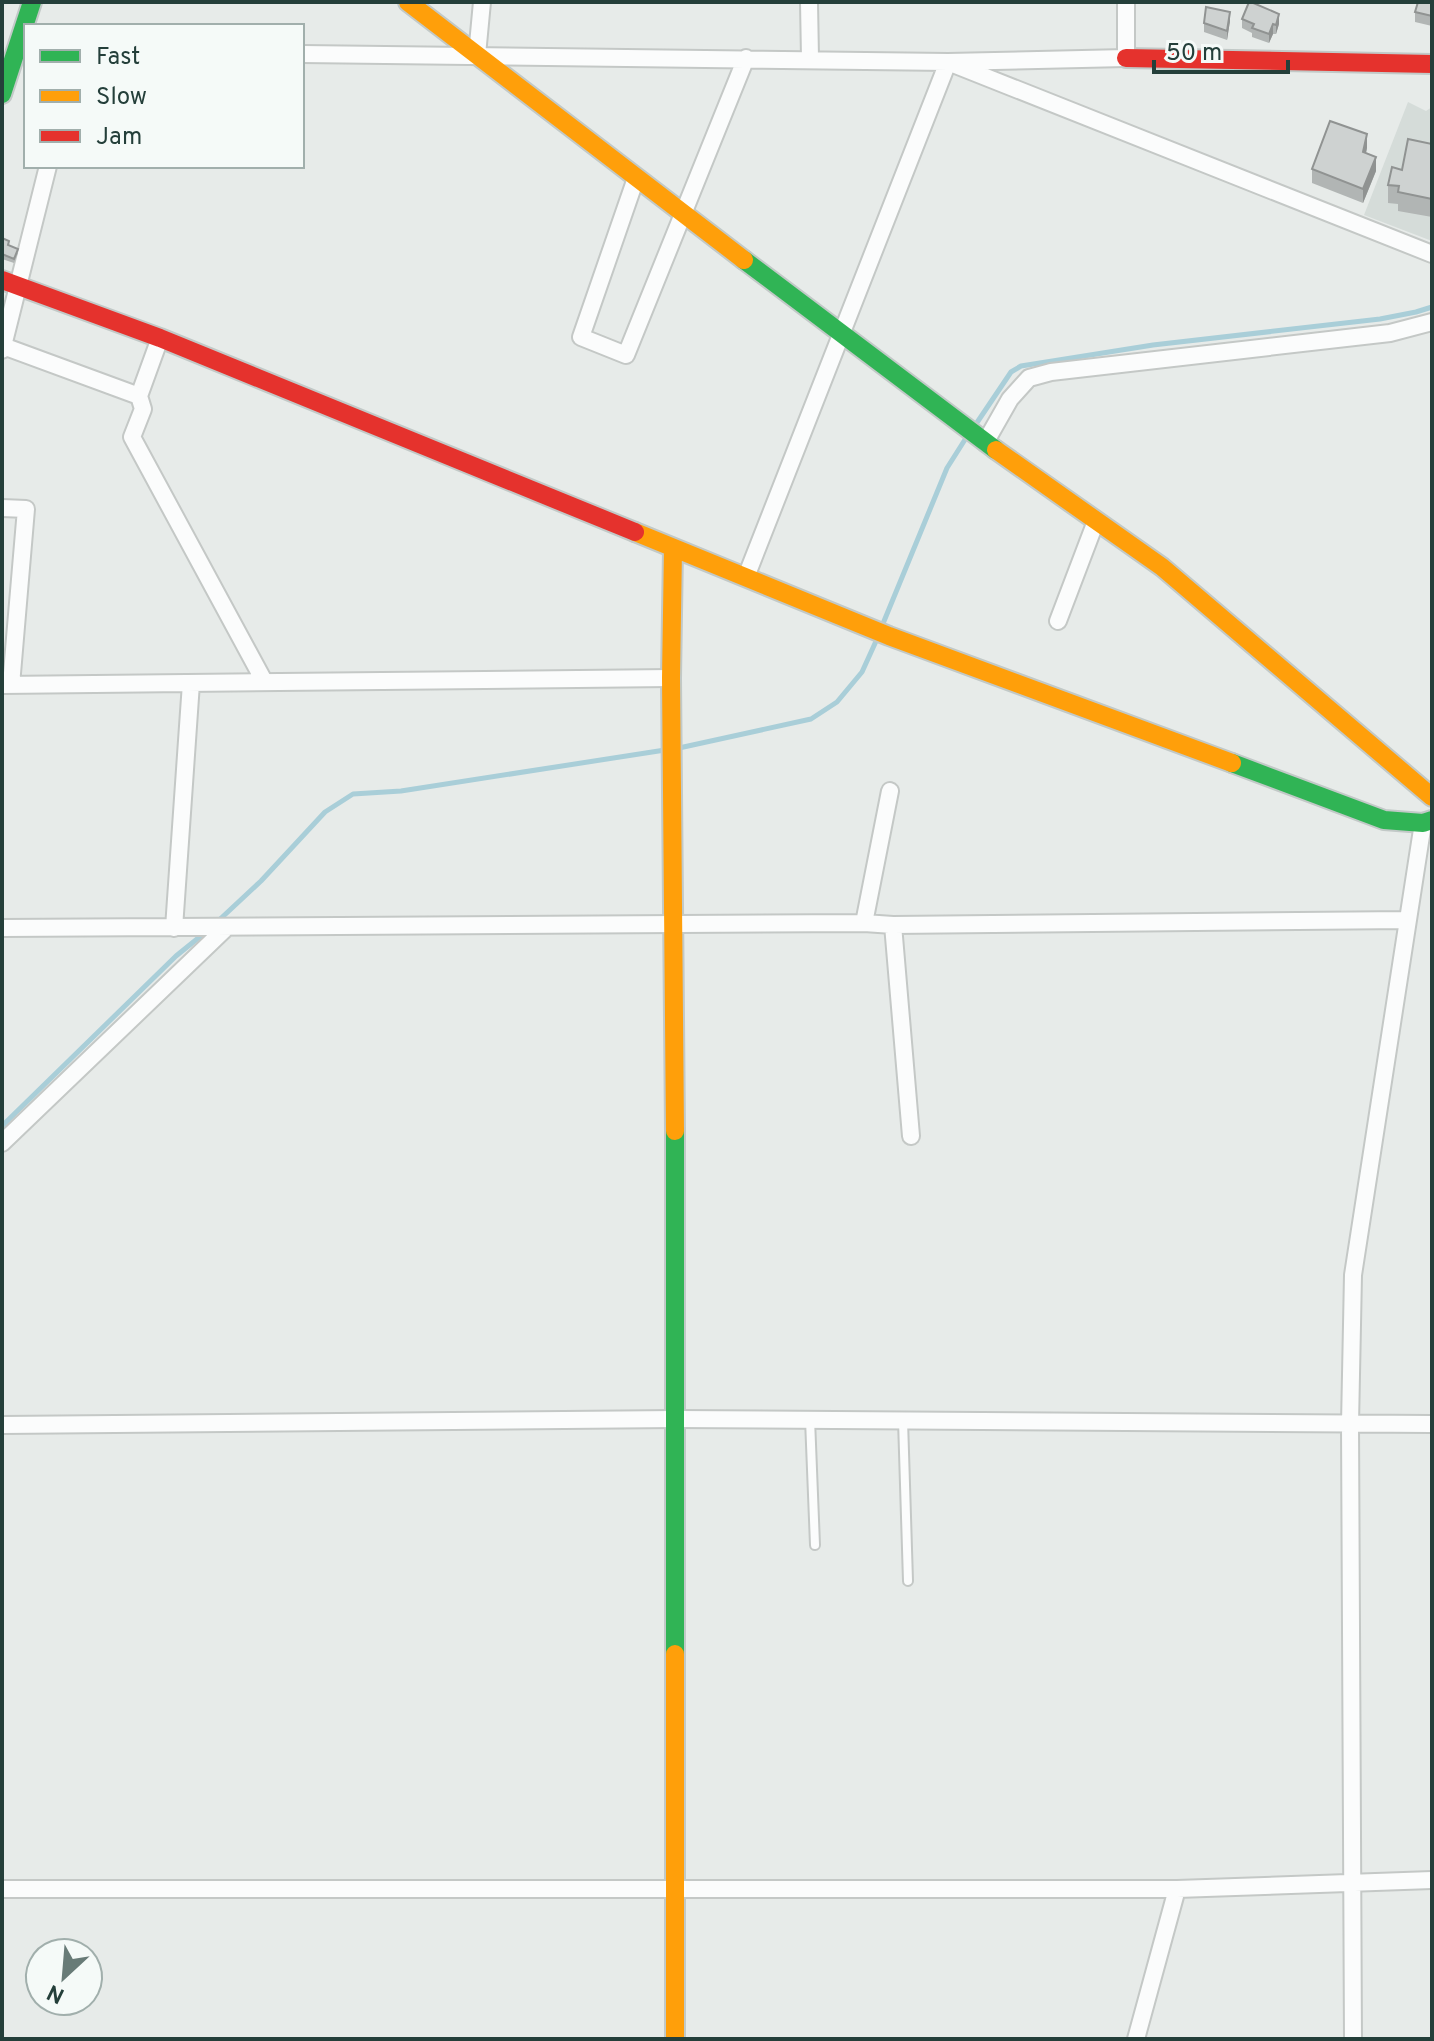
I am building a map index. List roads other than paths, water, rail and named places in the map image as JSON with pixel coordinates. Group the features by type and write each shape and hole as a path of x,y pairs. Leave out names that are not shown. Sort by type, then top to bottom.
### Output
{"street":[{"path":"25,24 32,2"},
{"path":"408,2 961,426 1162,567 1432,797"},
{"path":"477,55 482,2"},
{"path":"809,2 810,58"},
{"path":"1126,2 1126,58"},
{"path":"2,94 24,26"},
{"path":"304,54 948,62 1126,58 1432,64"},
{"path":"636,178 581,337 626,355 746,58"},
{"path":"948,62 1432,254"},
{"path":"746,577 948,62"},
{"path":"47,168 11,282 2,348 139,396"},
{"path":"11,282 160,338 870,629 1384,820 1428,821 1407,920 1353,1275 1350,1424 1353,2039"},
{"path":"982,441 1010,399 1029,378 1051,372 1390,333 1432,322"},
{"path":"160,338 139,396 143,409 132,437 264,681"},
{"path":"2,508 26,509 6,685 671,678"},
{"path":"1058,621 1096,521"},
{"path":"673,549 675,2039"},
{"path":"174,928 191,683"},
{"path":"864,923 890,791"},
{"path":"2,928 1407,920"},
{"path":"893,925 911,1136"},
{"path":"2,1143 222,928"},
{"path":"2,1425 676,1419 1432,1424"},
{"path":"2,1889 1177,1889 1432,1880"},
{"path":"1136,2039 1177,1889"}],"lane":[{"path":"810,1419 815,1545"},
{"path":"903,1420 908,1581"}],"waterway":[{"path":"974,427 1011,372 1021,366 1153,345 1380,319 1432,307"},
{"path":"882,626 947,468 966,438"},
{"path":"679,748 811,719 837,702 862,672 877,639"},
{"path":"217,922 261,881 325,812 353,794 401,791 665,750"},
{"path":"2,1126 176,956 207,931"}]}
